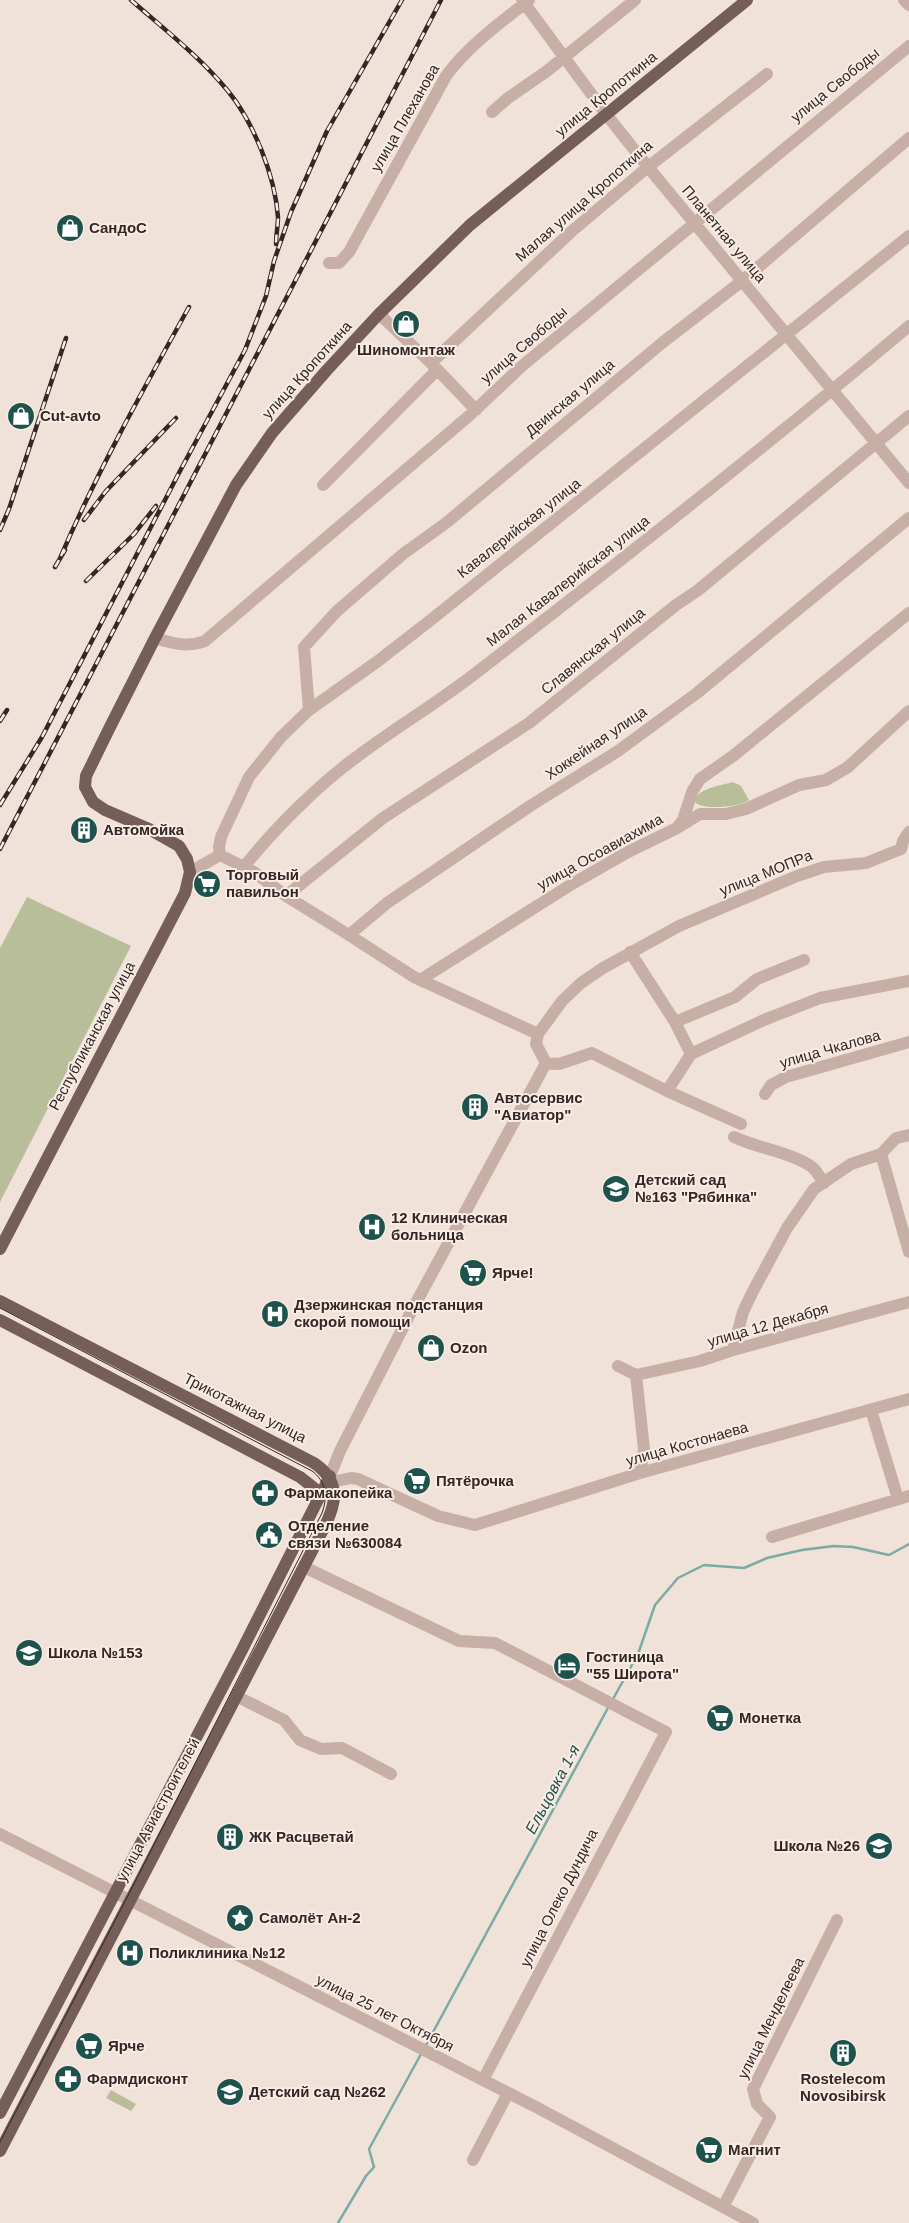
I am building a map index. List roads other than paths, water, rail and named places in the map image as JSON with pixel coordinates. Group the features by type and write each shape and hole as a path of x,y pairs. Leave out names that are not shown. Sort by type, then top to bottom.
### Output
{"main road":[{"name":"улица Кропоткина","path":"190,872 187,859 179,846 169,839 105,810 93,802 85,787 86,776 154,638 236,485 262,447 320,377 379,314 470,225 747,0"},
{"name":"Республиканская улица","path":"0,1249 129,999 181,904 190,872"},
{"name":"Трикотажная улица","path":"0,1301 314,1463 331,1479"},
{"path":"0,1320 306,1481 314,1488 314,1509 326,1516 326,1524"},
{"path":"132,1389 140,1387 144,1382 139,1372"},
{"name":"улица Авиастроителей","path":"0,2113 331,1479"},
{"name":"улица Авиастроителей","path":"0,2151 326,1524 332,1511 334,1499 331,1479"}],"street":[{"path":"492,112 508,98 547,71 635,0"},
{"path":"904,0 909,6"},
{"name":"Планетная улица","path":"525,1 606,114 648,167 909,483"},
{"name":"улица Плеханова","path":"329,263 339,263 349,252 446,76 455,64 525,1"},
{"name":"улица Свободы","path":"154,638 175,644 195,645 205,641 476,410 522,366 909,46"},
{"name":"Малая улица Кропоткина","path":"323,485 434,367 572,231 648,167 767,74"},
{"name":"Двинская улица","path":"309,710 304,647 337,611 403,554 446,523 655,349 742,281 909,138"},
{"name":"Кавалерийская улица","path":"220,854 221,837 249,776 266,754 309,710 378,661 424,625 909,236"},
{"path":"379,314 476,410"},
{"name":"Малая Кавалерийская улица","path":"247,864 322,786 356,756 451,693 646,541 834,390 909,326"},
{"name":"Славянская улица","path":"286,896 383,818 528,724 697,591 909,416"},
{"name":"Хоккейная улица","path":"349,935 388,903 530,806 618,751 689,699 909,518"},
{"name":"улица Осоавиахима","path":"420,980 572,884 628,852 677,828 683,820 692,792 700,779 733,756 909,613"},
{"path":"677,828 700,814 726,814 746,809 799,785 826,780 848,767 909,711"},
{"path":"689,803 700,814"},
{"name":"улица МОПРа","path":"538,1034 562,1001 581,983 630,952 679,926 797,876 824,868 866,862 905,850 903,840 909,832"},
{"path":"190,872 220,854 247,864 254,872 286,896 420,980 538,1034 536,1044 546,1063"},
{"path":"630,952 675,1022 691,1054"},
{"path":"675,1022 730,999 757,979 804,960"},
{"path":"667,1091 691,1054 764,1020 820,998 909,980"},
{"name":"улица Чкалова","path":"765,1094 771,1085 786,1077 909,1042"},
{"path":"546,1063 559,1064 592,1053 667,1091 741,1124"},
{"path":"331,1479 337,1457 409,1316 546,1063"},
{"path":"733,1350 743,1312 783,1236 801,1205 814,1189 851,1164 881,1154 896,1138 909,1135"},
{"path":"734,1137 749,1145 803,1162 814,1168 824,1183"},
{"path":"881,1154 909,1252"},
{"name":"улица 12 Декабря","path":"636,1375 700,1361 733,1350 909,1302"},
{"path":"618,1366 636,1375 644,1449 640,1474"},
{"name":"улица Костонаева","path":"331,1479 358,1479 438,1516 475,1525 640,1474 909,1399"},
{"path":"772,1537 903,1497 871,1410"},
{"name":"улица Олеко Дундича","path":"304,1567 459,1641 496,1643 666,1732 483,2080"},
{"path":"236,1696 284,1720 300,1740 321,1749 342,1748 391,1774"},
{"name":"улица 25 лет Октября","path":"0,1834 483,2080 753,2223"},
{"name":"улица Менделеева","path":"723,2206 770,2117 757,2104 752,2089 837,1920"},
{"path":"473,2160 508,2093"}],"waterway":[{"name":"Ельцовка 1-я","path":"613,1699 638,1654 655,1605 678,1578 704,1565 744,1568 767,1558 802,1550 834,1546 853,1547 889,1555 909,1544"},
{"name":"Ельцовка 1-я","path":"425,2047 609,1706"},
{"name":"Ельцовка 1-я","path":"338,2223 366,2176 374,2167 369,2149 421,2054"}],"tram line":[{"path":"0,1308 312,1471 323,1484 325,1495 322,1513 134,1884 0,2142"}],"railway":[{"path":"131,0 206,67 228,91 246,118 262,151 273,185 278,217 276,244"},
{"path":"0,805 42,737 245,350 266,296 274,261 291,212 327,131 402,0"},
{"path":"0,849 441,0"},
{"path":"61,556 106,461 189,307"},
{"path":"0,530 9,509 66,338"},
{"path":"84,520 106,491 176,418"},
{"path":"86,581 134,534 156,506"},
{"path":"55,567 65,550"},
{"path":"0,721 7,710"}],"place":[{"name":"СандоС","path":"70,228"},
{"name":"Шиномонтаж","path":"406,324"},
{"name":"Cut-avto","path":"21,416"},
{"name":"Автомойка","path":"84,830"},
{"name":"Торговый павильон","path":"207,884"},
{"name":"Автосервис \"Авиатор\"","path":"475,1107"},
{"name":"Детский сад №163 \"Рябинка\"","path":"616,1189"},
{"name":"12 Клиническая больница","path":"372,1227"},
{"name":"Ярче!","path":"473,1273"},
{"name":"Дзержинская подстанция скорой помощи","path":"275,1314"},
{"name":"Ozon","path":"431,1348"},
{"name":"Пятёрочка","path":"417,1481"},
{"name":"Фармакопейка","path":"265,1493"},
{"name":"Отделение связи №630084","path":"269,1535"},
{"name":"Школа №153","path":"29,1653"},
{"name":"Гостиница \"55 Широта\"","path":"567,1666"},
{"name":"Монетка","path":"720,1718"},
{"name":"ЖК Расцветай","path":"230,1837"},
{"name":"Школа №26","path":"879,1846"},
{"name":"Самолёт Ан-2","path":"240,1918"},
{"name":"Поликлиника №12","path":"130,1953"},
{"name":"Ярче","path":"89,2046"},
{"name":"Rostelecom Novosibirsk","path":"843,2053"},
{"name":"Фармдисконт","path":"68,2079"},
{"name":"Детский сад №262","path":"230,2092"},
{"name":"Магнит","path":"709,2150"}]}
